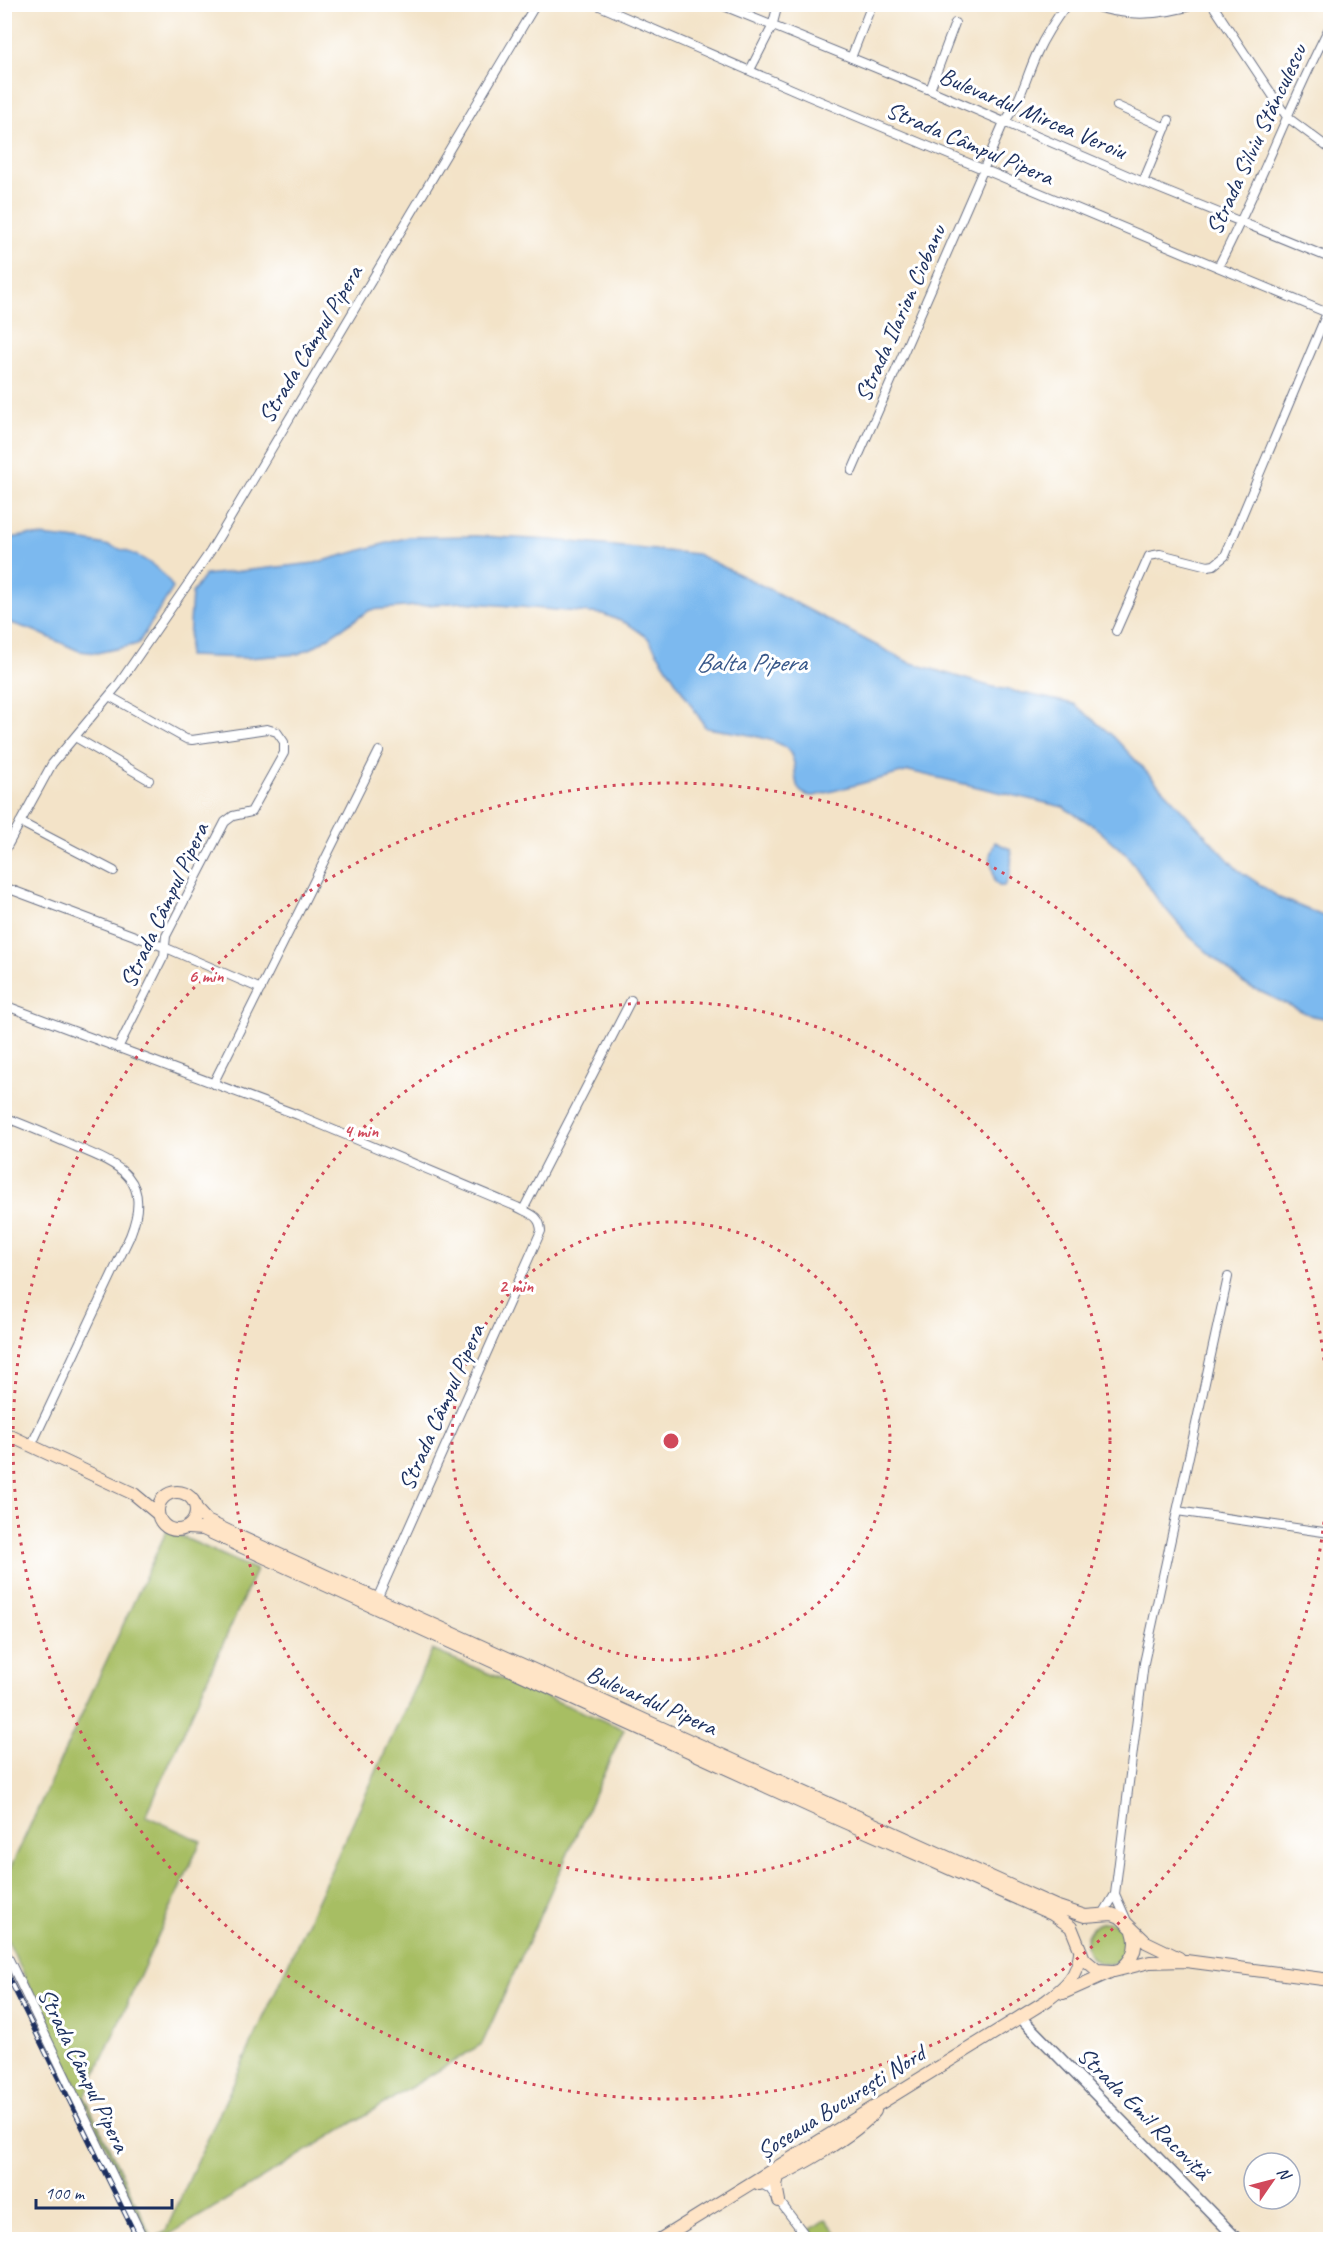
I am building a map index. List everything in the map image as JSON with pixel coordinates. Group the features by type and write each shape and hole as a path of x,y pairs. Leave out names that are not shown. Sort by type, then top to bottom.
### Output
{"main road":[{"path":"5,1434 134,1494 158,1514 162,1524 177,1531 188,1528 195,1519 196,1509 192,1499 183,1493 172,1493 163,1498 158,1514"},
{"path":"134,1494 163,1498"},
{"name":"Bulevardul Pipera","path":"196,1509 207,1521 1055,1906 1072,1913 1112,1914 1160,1950 1186,1960"},
{"name":"Bulevardul Pipera","path":"188,1528 203,1529 833,1817 1052,1914 1071,1927 1078,1946 1090,1966 1105,1971 1150,1962 1186,1960 1330,1980"},
{"path":"1078,1946 1084,1925 1099,1915"},
{"path":"1118,1969 1128,1962 1135,1947 1130,1927"},
{"name":"Șoseaua București Nord","path":"659,2240 738,2191 757,2183 791,2158 1046,2001 1071,1981 1079,1964 1078,1946"},
{"name":"Șoseaua București Nord","path":"1046,2001 1118,1969"},
{"path":"757,2183 777,2177 860,2127 875,2113 879,2104"},
{"path":"779,2201 776,2189 777,2177 791,2158"}],"street":[{"name":"Strada Câmpul Pipera","path":"4,852 52,764 136,662 210,552 536,4"},
{"name":"Strada Câmpul Pipera","path":"595,4 1329,314"},
{"name":"Bulevardul Mircea Veroiu","path":"719,4 1330,258"},
{"path":"750,70 772,27 778,4"},
{"path":"851,58 872,4"},
{"name":"Strada Ilarion Ciobanu","path":"852,471 1004,122 1012,112 1036,53 1050,26 1067,4"},
{"path":"1088,4 1148,15 1172,12 1197,4"},
{"path":"1212,4 1287,117 1330,149"},
{"path":"930,90 955,23"},
{"name":"Strada Silviu Stănculescu","path":"1218,267 1242,222 1287,117 1330,26"},
{"path":"1117,106 1168,124 1143,182"},
{"path":"1116,631 1149,556 1160,554 1208,566 1214,565 1225,556 1329,314"},
{"name":"Strada Câmpul Pipera","path":"109,696 186,739 267,729 277,732 284,741 284,753 251,812 233,816 225,822 166,936 164,956 118,1048"},
{"path":"75,737 149,780"},
{"path":"213,1084 379,751"},
{"path":"20,822 114,871"},
{"path":"4,887 164,947 261,989"},
{"path":"523,1210 631,1000"},
{"name":"Strada Câmpul Pipera","path":"4,1005 298,1115 537,1216 541,1223 541,1231 377,1599"},
{"path":"4,1117 105,1159 121,1168 131,1180 138,1206 136,1221 130,1236 31,1446"},
{"path":"1099,1915 1115,1894 1144,1663 1228,1276"},
{"path":"1177,1511 1330,1533"},
{"path":"1115,1894 1130,1927"},
{"name":"Strada Câmpul Pipera","path":"4,1949 144,2240"},
{"name":"Strada Emil Racoviță","path":"1020,2017 1238,2240"},
{"path":"757,2183 770,2189 809,2240"}],"green space":[{"path":"167,1530 256,1570 146,1816 201,1841 85,2097 153,2239 165,2232 432,1650 624,1729 482,2044 162,2239 150,2240 5,1935 4,1882"},
{"path":"1107,1922 1122,1928 1128,1943 1122,1958 1107,1964 1092,1958 1086,1943 1092,1928"},
{"path":"826,2219 841,2239 817,2239 810,2230"}],"water":[{"path":"28,535 109,546 146,561 161,572 173,588 138,644 97,653 79,651 35,631 5,621 5,539"},
{"name":"Balta Pipera","path":"476,536 551,540 697,554 908,662 989,686 1074,704 1113,736 1237,869 1280,898 1330,919 1330,1019 1312,1016 1244,984 1189,936 1158,900 1128,856 1094,826 1063,807 909,771 814,796 805,794 797,785 794,763 787,749 781,744 761,737 706,728 648,638 628,624 603,614 462,602 370,610 312,648 298,654 248,658 188,656 192,593 205,575 315,563 409,537"},
{"path":"995,842 1010,849 1011,853 1010,873 1004,886 999,886 995,882 990,855"}],"railway":[{"path":"4,1968 138,2240"}]}
